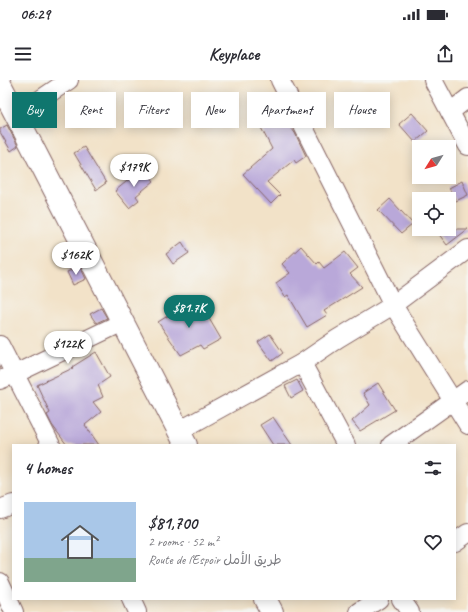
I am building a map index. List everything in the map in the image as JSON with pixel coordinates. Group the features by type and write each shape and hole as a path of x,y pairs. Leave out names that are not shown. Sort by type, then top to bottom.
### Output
{"highway":[{"path":"0,84 12,108"},
{"path":"22,128 183,438"},
{"path":"266,600 272,612"}],"street":[{"path":"52,92 70,80"},
{"path":"281,80 393,305 461,395 468,425"},
{"path":"433,80 468,146"},
{"path":"450,112 468,98"},
{"path":"183,438 302,363 337,339 393,305 468,249"},
{"path":"8,377 123,322"},
{"path":"0,345 8,377 50,444"},
{"path":"302,363 345,444"},
{"path":"392,444 461,395"},
{"path":"0,509 12,504"},
{"path":"456,541 468,533"},
{"path":"0,582 14,612"},
{"path":"131,600 137,612"},
{"path":"359,612 377,600"},
{"path":"402,600 410,612"}],"building":[{"path":"412,113 428,131 417,140 413,140 399,124"},
{"path":"7,125 18,146 11,151 0,132 0,129"},
{"path":"261,128 291,128 306,156 296,163 294,160 267,182 280,195 271,204 243,174 272,149"},
{"path":"84,147 106,183 96,190 74,153"},
{"path":"143,168 154,181 136,196 139,200 129,208 115,191"},
{"path":"462,181 468,195 456,201 456,192 451,192 449,188"},
{"path":"390,199 412,223 412,225 401,234 378,210"},
{"path":"456,229 468,229 447,245 440,236 456,236"},
{"path":"182,242 189,253 173,264 166,254"},
{"path":"301,246 317,264 319,262 324,268 345,252 358,268 350,274 362,287 324,311 327,315 307,327 288,295 285,297 276,283 290,273 282,264"},
{"path":"80,266 86,279 73,285 67,272"},
{"path":"186,300 196,315 204,310 221,339 203,349 200,345 181,355 158,322 174,312 173,310"},
{"path":"101,308 107,318 96,323 90,314"},
{"path":"270,334 283,353 272,361 258,342"},
{"path":"96,352 110,377 98,385 103,397 93,402 101,412 85,425 98,444 66,444 52,425 47,415 50,413 37,385 73,368 72,367"},
{"path":"297,380 303,391 291,398 285,386"},
{"path":"378,383 395,410 360,431 352,421 370,405 363,393"},
{"path":"273,417 291,444 272,444 260,425"}]}
